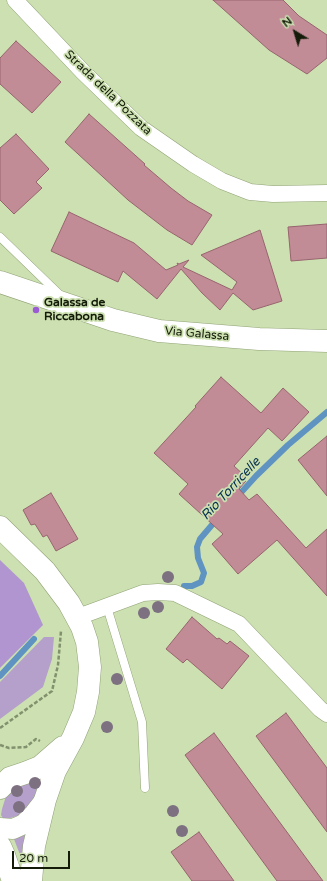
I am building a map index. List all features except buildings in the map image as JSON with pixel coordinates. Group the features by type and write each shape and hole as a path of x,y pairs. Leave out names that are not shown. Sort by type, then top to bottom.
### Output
{"main road":[{"name":"Via Galassa","path":"0,282 113,320 159,331 259,339 327,341"},
{"path":"0,527 44,571 78,617 87,642 90,667 88,692 84,712 73,738 55,771 45,800 34,846 31,881"},
{"path":"3,781 40,766 73,738"},
{"path":"0,846 13,881"}],"street":[{"name":"Strada della Pozzata","path":"15,0 83,72 141,128 193,164 222,181 250,192 273,194 327,193"},
{"path":"78,617 143,593 175,593 239,624 320,709 327,714"},
{"path":"0,828 13,829 24,824 45,800"}],"lane":[{"name":"Via Galassa","path":"0,237 71,306"},
{"path":"107,607 142,722 145,788"}],"path":[{"path":"0,728 52,691 58,665 61,630"}],"shaded area":[{"path":"0,560 24,583 43,625 0,668"},
{"path":"44,637 54,637 52,659 43,687 0,719 0,682"},
{"path":"44,771 36,796 23,814 4,820 1,815 7,793 12,787"},
{"path":"25,835 22,860 14,839"}],"waterway":[{"name":"Rio Torricelle","path":"237,497 288,445 327,412"},
{"name":"Rio Torricelle","path":"184,586 192,586 201,582 204,573 198,558 197,547 200,539 217,519"},
{"name":"Rio Torricelle","path":"0,676 34,639"}],"place":[{"name":"Galassa de Riccabona","path":"36,310"}]}
